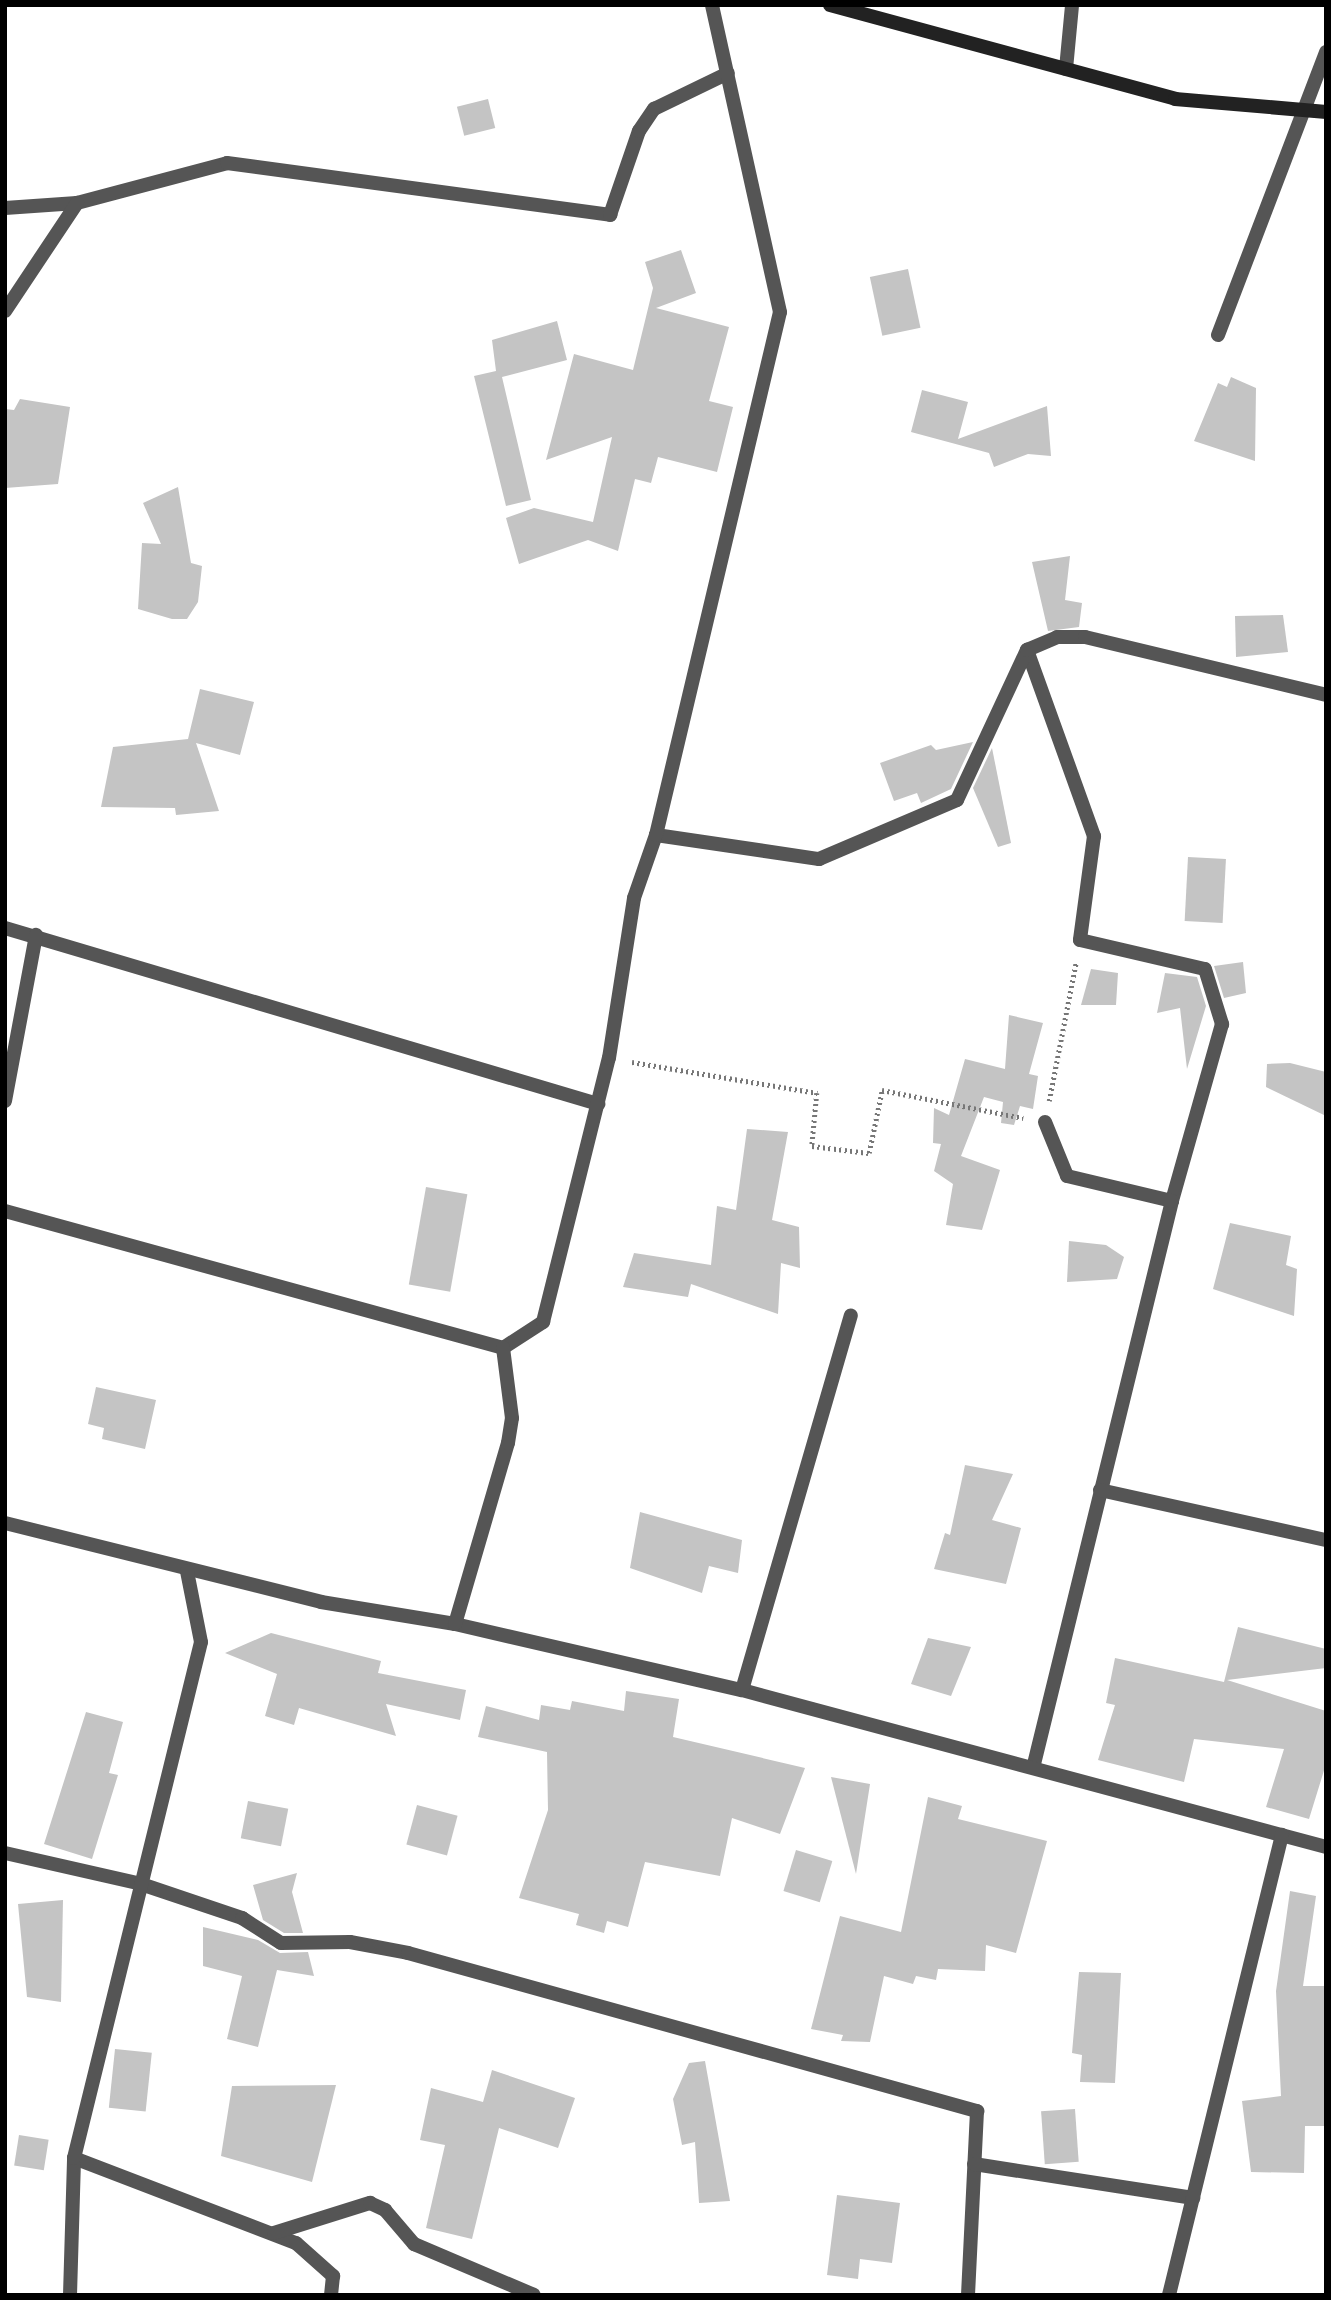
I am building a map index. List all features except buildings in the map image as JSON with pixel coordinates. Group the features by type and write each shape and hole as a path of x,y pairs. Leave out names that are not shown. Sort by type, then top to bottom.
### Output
{"street":[{"path":"5,1211 503,1348 543,1322 609,1058 634,898 656,835 780,312 712,5"},
{"path":"830,5 1175,99 1309,106 1326,112"},
{"path":"1066,69 1072,5"},
{"path":"1218,335 1309,106 1326,52"},
{"path":"5,208 77,203 227,163 610,215 639,131 654,109 727,73"},
{"path":"5,311 77,203"},
{"path":"656,835 819,859 957,800 1027,650 1057,637 1085,637 1326,695"},
{"path":"1027,650 1094,836 1080,940 1205,969 1222,1024 1172,1202 1034,1764"},
{"path":"5,928 36,935 598,1104"},
{"path":"5,1101 36,935"},
{"path":"1045,1122 1067,1176 1172,1202"},
{"path":"742,1689 851,1316"},
{"path":"455,1625 512,1418 503,1348"},
{"path":"1100,1490 1326,1540"},
{"path":"5,1523 187,1571 455,1625 742,1689 1034,1764 1326,1847"},
{"path":"70,2295 74,2158 201,1642 187,1571"},
{"path":"1169,2295 1282,1835"},
{"path":"5,1853 141,1884 242,1918 281,1943 350,1942 408,1953 977,2111 968,2295"},
{"path":"74,2158 274,2233 333,2276 331,2295"},
{"path":"974,2164 1193,2198"},
{"path":"274,2233 370,2203 385,2210 414,2244 534,2295"}],"path":[{"path":"609,1058 817,1093 812,1146 869,1153 882,1090 1045,1122 1080,940"}]}
